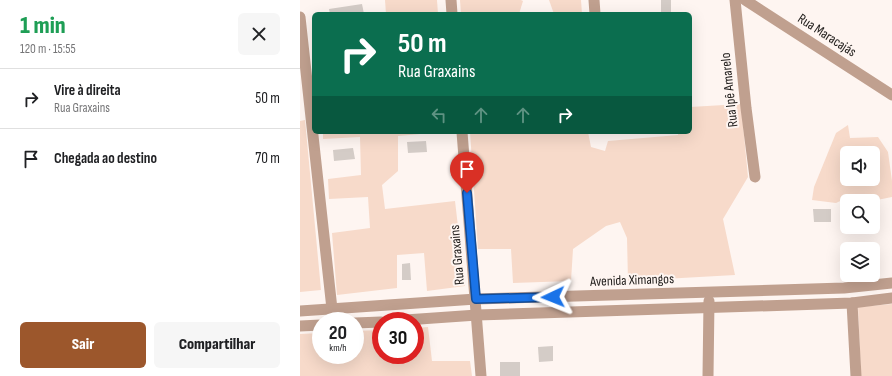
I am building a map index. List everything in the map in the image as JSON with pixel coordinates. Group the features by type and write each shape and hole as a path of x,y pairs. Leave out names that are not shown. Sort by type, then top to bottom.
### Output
{"street":[{"path":"451,0 452,12"},
{"path":"594,0 596,12"},
{"name":"Rua Ipê Amarelo","path":"735,0 755,177"},
{"name":"Rua Maracajás","path":"745,0 892,95"},
{"path":"300,17 305,111 332,309"},
{"name":"Rua Graxains","path":"462,134 482,376"},
{"name":"Avenida Ximangos","path":"300,311 476,299 844,288 892,284"},
{"path":"708,376 709,292"},
{"path":"424,319 478,315 852,303 892,298"},
{"path":"852,303 856,376"},
{"path":"300,326 312,325"}],"shaded area":[{"path":"385,0 437,0 438,12 386,12"},
{"path":"460,0 523,1 520,12 461,12"},
{"path":"549,0 581,0 582,12 553,12"},
{"path":"741,104 748,177 723,219 735,275 628,281 627,238 620,222 606,226 573,249 571,281 513,283 511,249 478,249 470,134 588,134 591,147 605,151 608,141 692,134 692,107"},
{"path":"305,120 321,290 300,292 300,121"},
{"path":"848,125 850,138 878,137 888,152 892,181 892,197 880,199 880,194 840,194 840,201 836,203 812,200 814,187 836,133"},
{"path":"323,134 420,134 398,136 398,171 382,185 385,209 455,201 465,286 427,291 424,253 397,255 397,288 337,295 332,233 370,228 368,197 329,199 328,179 361,175 360,137 323,139"},
{"path":"892,304 892,376 861,376 858,307"},
{"path":"424,327 428,327 432,361 470,361 472,376 300,376 300,334 312,333 312,364 364,364 364,331 372,330 372,364 424,364"}],"building":[{"path":"661,0 671,0 671,12 661,12"},
{"path":"362,4 364,12 330,12 329,9"},
{"path":"426,141 427,152 408,153 407,142"},
{"path":"353,148 355,159 334,161 333,150"},
{"path":"813,209 831,209 831,222 814,222"},
{"path":"410,263 411,280 402,280 402,264"},
{"path":"553,346 553,361 539,362 538,347"},
{"path":"500,362 520,362 520,376 500,376"}],"route":[{"path":"467,193 476,299 553,297"}]}
